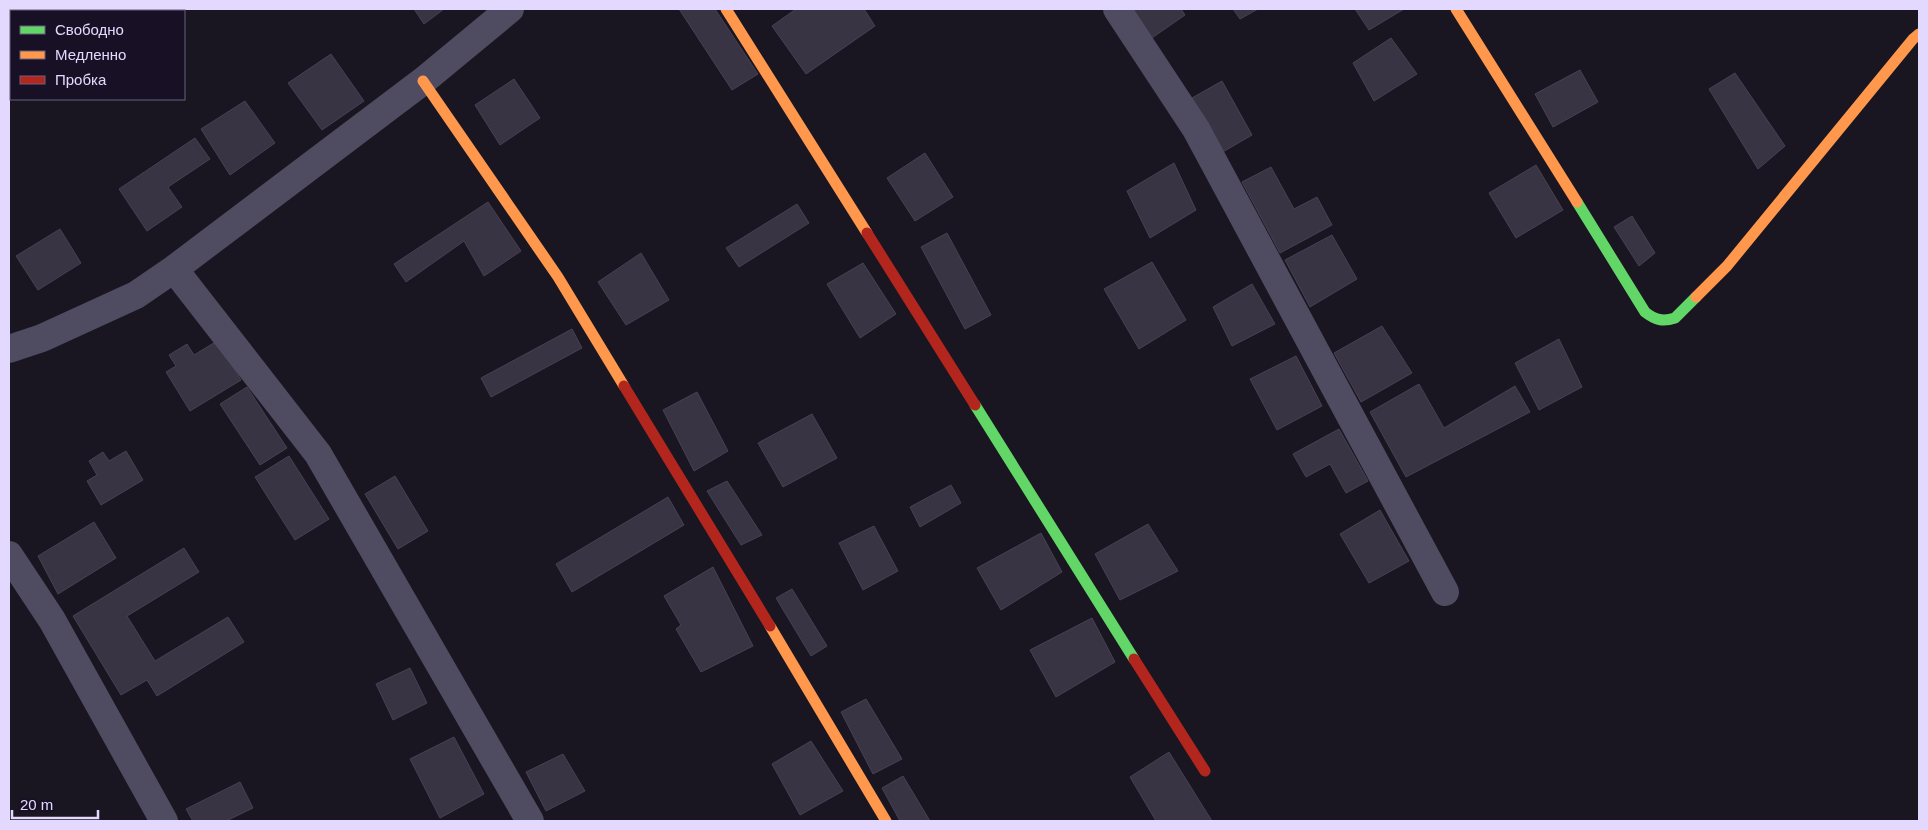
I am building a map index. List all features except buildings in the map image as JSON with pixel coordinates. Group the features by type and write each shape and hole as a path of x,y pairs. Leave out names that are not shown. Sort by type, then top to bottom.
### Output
{"street":[{"path":"9,349 42,338 96,315 136,295 174,269 423,81 510,9"},
{"path":"726,9 1205,771"},
{"path":"1117,9 1196,130 1445,592"},
{"path":"1456,9 1645,312 1655,320 1666,322 1675,318 1727,266 1907,46 1919,34"},
{"path":"423,81 558,277 886,821"},
{"path":"174,269 318,454 530,821"},
{"path":"9,555 52,620 164,821"}],"traffic: fast":[{"path":"1577,202 1645,312 1659,320 1675,318 1696,297"},
{"path":"975,405 1134,659"}],"traffic: slow":[{"path":"726,9 867,233"},
{"path":"1456,9 1577,202"},
{"path":"1696,297 1727,266 1919,34"},
{"path":"423,81 558,277 624,386"},
{"path":"770,626 886,821"}],"traffic: jam":[{"path":"867,233 975,405"},
{"path":"624,386 770,626"},
{"path":"1134,659 1205,771"}]}
